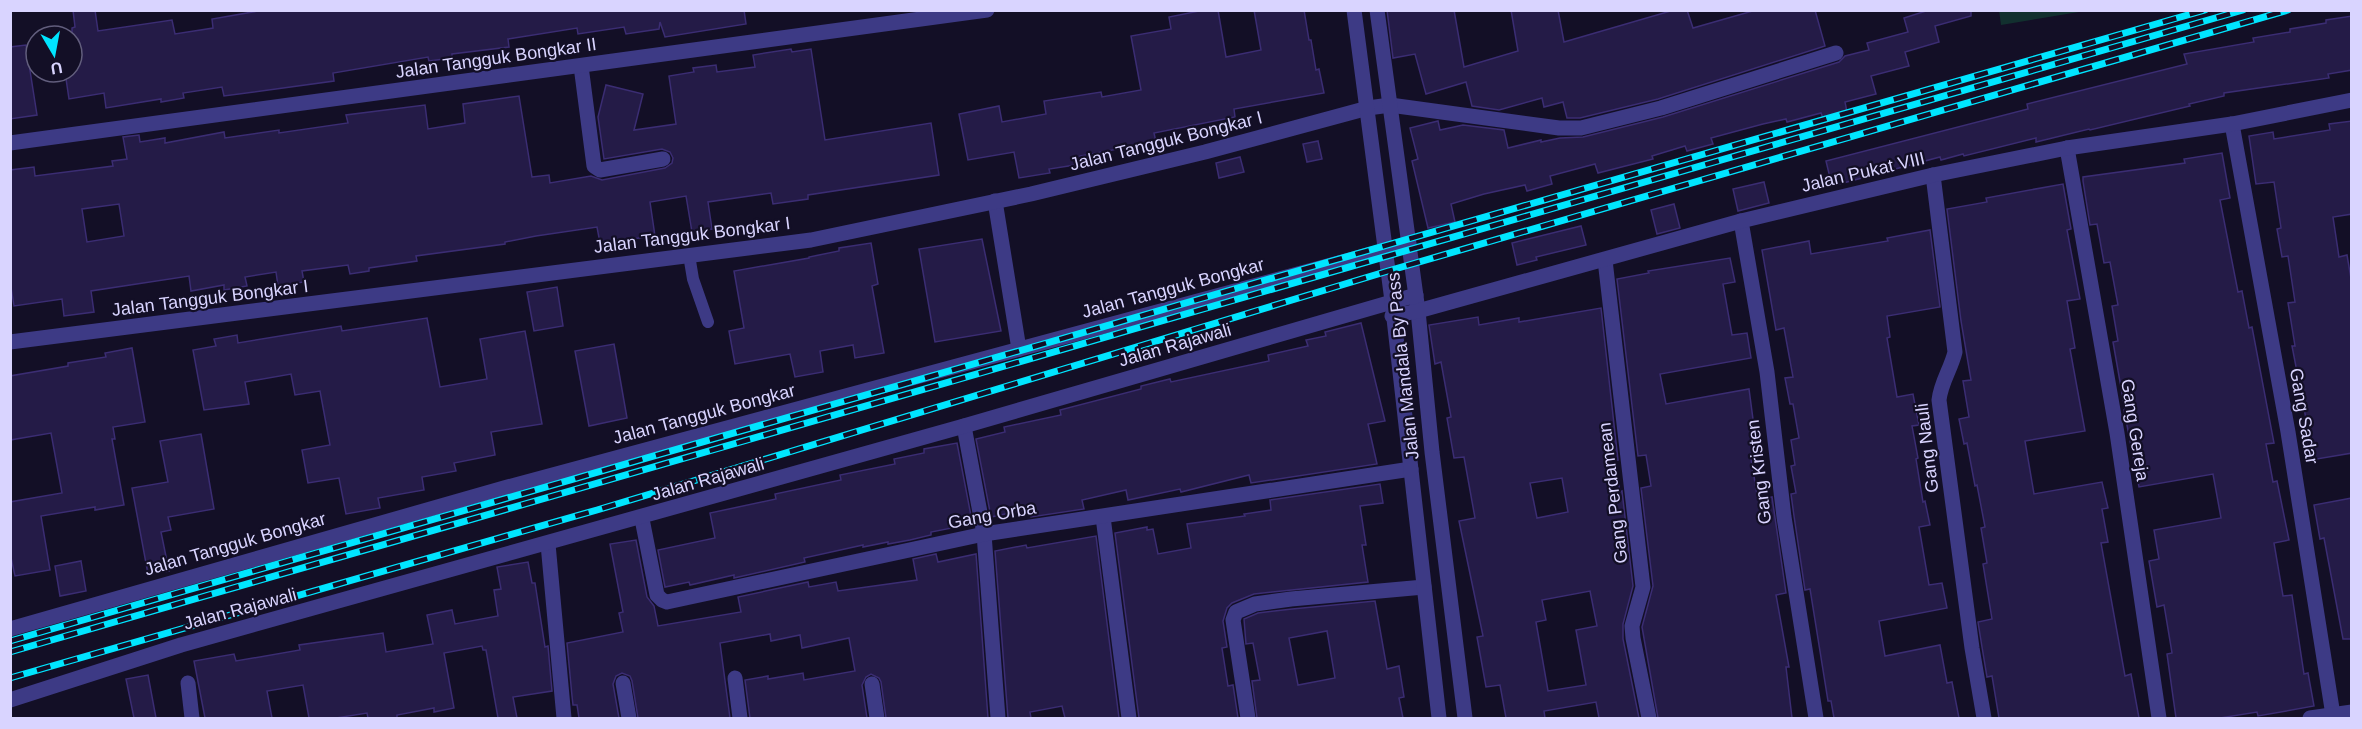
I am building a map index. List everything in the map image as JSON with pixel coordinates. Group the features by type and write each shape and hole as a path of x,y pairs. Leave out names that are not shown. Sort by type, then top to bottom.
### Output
{"street":[{"name":"Jalan Tangguk Bongkar II","path":"10,143 987,10"},
{"name":"Jalan Mandala By Pass","path":"1354,10 1368,108 1439,718"},
{"name":"Jalan Mandala By Pass","path":"1377,10 1418,311 1432,452 1465,718"},
{"name":"Jalan Tangguk Bongkar I","path":"10,342 811,240 995,201 1205,152 1368,108 1390,105 1559,128 1581,128 1662,108 1836,53"},
{"path":"580,66 594,166 600,170 663,159"},
{"name":"Jalan Pukat VIII","path":"1392,309 1418,311 1741,221 1933,175 2067,148 2232,124 2352,100"},
{"name":"Gang Sadar","path":"2232,124 2288,432 2332,715"},
{"name":"Gang Gereja","path":"2067,148 2116,433 2158,718"},
{"name":"Gang Nauli","path":"1933,175 1955,352 1952,366 1940,388 1939,400 1984,718"},
{"path":"995,201 1019,349"},
{"name":"Gang Kristen","path":"1741,221 1767,372 1784,517 1816,718"},
{"name":"Jalan Tangguk Bongkar","path":"10,629 504,488 1409,244"},
{"name":"Gang Perdamean","path":"1605,260 1643,587 1632,626 1633,638 1649,718"},
{"name":"Jalan Rajawali","path":"10,700 181,645 1392,309 1416,295"},
{"path":"964,426 984,534 998,718"},
{"name":"Gang Orba","path":"643,524 657,595 667,602 984,534 1411,469"},
{"path":"1103,517 1129,718"},
{"path":"548,544 564,718"},
{"path":"1248,718 1233,620 1236,612 1255,604 1292,599 1424,587"},
{"path":"735,678 740,718"},
{"path":"188,683 192,718"},
{"path":"623,683 629,718"},
{"path":"872,684 876,718"},
{"path":"2310,718 2352,712"}],"lane":[{"path":"689,255 693,279 708,322"}],"green space":[{"path":"1999,10 2085,10 2085,11 2001,25"}],"building":[{"path":"73,10 95,10 98,31 172,20 175,34 213,28 212,19 264,10 744,10 746,24 665,37 660,22 659,29 626,34 624,27 578,34 577,28 508,39 509,47 452,54 452,58 429,61 428,57 333,73 334,81 224,96 222,87 183,93 184,98 161,102 161,99 106,108 104,93 69,99 67,84 84,84 84,24 75,24"},
{"path":"1204,10 1218,10 1226,57 1261,50 1254,10 1304,10 1316,70 1319,69 1324,93 1234,109 1235,117 1154,133 1156,142 1080,156 1081,164 1049,169 1050,173 1019,178 1014,152 968,160 959,114 999,106 1002,122 1046,114 1044,101 1101,92 1102,97 1141,90 1131,36 1171,29 1169,17"},
{"path":"1387,10 1454,10 1464,67 1518,51 1511,10 1558,10 1564,42 1674,10 1687,10 1693,28 1756,10 1815,10 1825,46 1658,99 1580,118 1567,118 1563,102 1544,107 1542,98 1499,110 1472,106 1466,82 1426,94 1415,54 1393,58"},
{"path":"1929,10 1971,10 1971,16 1935,26 1939,42 1905,52 1909,66 1871,76 1876,94 1845,102 1847,112 1823,118 1821,113 1787,122 1786,119 1763,124 1711,138 1713,144 1687,151 1685,146 1652,156 1653,159 1598,173 1595,164 1550,176 1552,184 1527,191 1525,185 1484,194 1451,204 1455,222 1428,228 1412,161 1418,159 1410,128 1438,121 1440,130 1463,125 1504,130 1508,148 1541,140 1541,142 1583,137 1663,117 1839,62 1845,56 1869,50 1867,43 1908,32 1904,18"},
{"path":"2352,16 2352,70 2328,74 2329,78 2224,93 2224,96 2189,104 2190,106 2090,130 2036,142 2036,138 1964,156 1963,154 1941,160 1940,157 1832,186 1826,161 2028,109 2027,104 2187,64 2184,54 2254,42 2253,38 2290,32 2290,29"},
{"path":"24,45 24,84 32,84 37,115 10,119 10,47"},
{"path":"791,49 792,52 811,49 825,140 931,123 939,175 808,195 808,199 773,204 771,193 708,202 712,229 692,232 686,196 650,202 655,236 600,243 597,227 536,236 505,242 505,244 416,256 417,261 369,268 369,271 350,274 348,265 302,271 304,282 278,286 276,272 245,277 247,286 224,290 224,285 191,291 189,276 91,291 94,312 64,316 62,299 14,306 10,281 10,170 34,167 35,176 113,166 112,161 127,159 123,137 139,135 140,142 165,138 165,143 224,132 225,138 279,130 279,133 348,123 346,115 425,105 428,129 465,123 463,104 519,96 532,177 549,175 550,183 591,176 602,180 665,168 672,163 673,158 670,152 662,149 604,159 598,117 606,85 643,94 634,130 676,124 669,76 694,72 693,68 716,65 717,72 755,67 753,55","holes":["119,204 124,236 87,242 82,209"]},
{"path":"2352,121 2352,214 2333,217 2339,257 2347,255 2352,284 2352,453 2311,460 2304,424 2307,424 2292,346 2295,346 2288,303 2295,302 2288,256 2282,257 2277,229 2281,228 2274,182 2256,184 2249,136 2273,132 2274,139 2330,130 2329,124"},
{"path":"1318,141 1322,159 1307,162 1303,144"},
{"path":"2222,153 2230,198 2220,200 2238,292 2242,291 2249,328 2252,327 2274,443 2266,444 2273,482 2277,481 2289,540 2274,543 2283,596 2292,595 2304,674 2308,673 2314,706 2258,716 2257,712 2220,718 2176,718 2167,654 2172,653 2164,605 2157,607 2149,561 2159,559 2154,530 2221,518 2213,474 2139,487 2113,342 2118,341 2112,306 2118,305 2110,262 2104,263 2097,224 2090,225 2083,177 2185,163 2184,159"},
{"path":"1240,157 1244,172 1219,178 1216,163"},
{"path":"1764,182 1769,203 1738,211 1733,189"},
{"path":"2063,184 2071,229 2067,230 2080,299 2067,301 2075,348 2070,349 2085,431 2025,441 2034,494 2102,482 2108,508 2102,509 2108,542 2101,543 2125,676 2131,674 2139,718 1999,718 1992,676 1987,677 1978,622 1992,619 1983,564 1987,563 1981,528 1985,527 1967,443 1964,444 1959,419 1969,417 1963,381 1971,380 1947,209 1987,202 1986,198"},
{"path":"1674,204 1680,228 1657,234 1651,210"},
{"path":"1581,226 1586,245 1536,257 1537,260 1517,265 1512,243"},
{"path":"1930,230 1940,307 1887,316 1890,337 1887,338 1897,397 1913,394 1919,425 1912,426 1918,458 1916,459 1923,502 1925,501 1930,525 1919,527 1929,585 1942,583 1947,608 1879,621 1885,656 1940,645 1947,683 1952,682 1959,718 1834,718 1831,701 1828,701 1810,589 1805,590 1791,494 1796,493 1791,466 1795,465 1791,440 1799,438 1793,404 1790,404 1785,378 1793,377 1784,328 1776,330 1762,250 1809,241 1811,254 1888,241 1887,238"},
{"path":"982,239 1001,331 935,342 919,249"},
{"path":"871,243 878,284 872,286 884,353 855,358 853,345 820,351 823,372 795,377 790,354 735,364 729,331 744,328 734,271 809,258 839,251 839,248"},
{"path":"1730,258 1735,282 1723,284 1732,335 1747,333 1751,358 1660,374 1666,404 1749,389 1758,457 1751,459 1758,500 1772,497 1786,593 1776,595 1789,667 1786,667 1792,718 1658,718 1642,627 1653,586 1641,488 1651,486 1646,455 1638,456 1617,279 1649,273 1648,271"},
{"path":"557,287 563,326 534,331 527,292"},
{"path":"1601,308 1618,460 1614,460 1620,492 1622,491 1633,586 1623,624 1623,639 1639,718 1599,718 1596,702 1544,711 1545,718 1506,718 1500,685 1486,687 1477,637 1483,636 1459,521 1475,518 1464,457 1454,458 1447,418 1451,417 1441,362 1435,364 1429,325 1478,317 1479,325 1519,318 1519,322","holes":["1562,478 1568,512 1537,518 1530,483","1590,591 1597,626 1576,630 1586,685 1548,691 1536,622 1546,620 1542,600"]},
{"path":"427,318 440,387 487,379 480,339 525,331 542,424 491,432 495,455 454,463 456,471 422,477 424,490 378,498 380,508 346,514 339,478 308,483 302,450 330,445 320,391 295,395 291,374 245,382 249,404 204,410 193,350 216,346 214,339 237,335 238,343 341,326 342,331"},
{"path":"1361,323 1385,421 1368,424 1377,464 1251,483 1249,475 1181,492 1180,489 1128,500 1126,490 1082,500 1084,509 1031,517 1029,509 991,517 976,439 1005,432 1004,427 1061,415 1060,410 1141,389 1141,386 1170,379 1171,382 1269,361 1268,355 1308,346 1306,340 1326,336 1325,332"},
{"path":"614,344 627,418 589,426 575,351"},
{"path":"132,348 145,422 113,427 115,439 112,439 124,505 95,510 95,507 41,516 50,570 15,576 10,553 10,502 62,493 51,433 10,440 10,376 68,366 68,363 106,357 105,353"},
{"path":"201,434 214,509 168,517 171,530 161,532 169,571 148,574 132,488 168,482 160,441"},
{"path":"957,443 972,521 966,522 967,525 931,532 931,535 910,540 863,547 863,545 804,558 805,562 734,578 734,575 690,585 689,582 665,587 658,550 715,538 710,513 776,499 775,494 841,480 840,475 895,464 894,459 924,453 924,449"},
{"path":"1380,484 1383,503 1360,506 1366,545 1362,545 1368,582 1254,594 1232,603 1227,608 1223,621 1227,647 1222,648 1228,686 1233,685 1238,718 1139,718 1115,533 1147,527 1147,530 1153,529 1158,554 1191,548 1187,524 1271,510 1270,500"},
{"path":"2352,498 2352,639 2343,639 2324,538 2320,539 2314,505"},
{"path":"1096,536 1119,718 1065,718 1062,706 1030,712 1031,718 1008,718 995,551"},
{"path":"636,540 647,597 654,606 658,626 741,612 738,597 808,582 809,587 836,582 838,591 917,580 913,559 936,554 938,562 976,554 988,718 886,718 881,682 879,678 871,674 866,677 862,685 867,718 750,718 745,680 803,673 804,680 855,671 849,638 802,648 800,635 771,641 770,634 720,643 730,718 638,718 632,681 630,676 622,673 616,676 613,684 619,718 579,718 577,705 573,705 567,643 623,632 619,613 623,612 610,544"},
{"path":"81,561 86,591 60,596 55,566"},
{"path":"528,562 532,583 535,583 545,647 548,646 552,691 513,697 517,718 498,718 486,650 483,650 482,646 444,653 454,708 434,712 434,708 397,715 397,718 368,718 367,713 336,718 309,718 303,685 267,691 272,718 205,718 194,661 234,654 236,661 300,650 299,645 383,633 386,652 433,644 427,615 452,610 455,624 498,616 494,590 501,589 497,567"},
{"path":"1375,601 1387,669 1399,666 1404,697 1399,698 1403,718 1257,718 1252,681 1260,680 1253,643 1246,644 1244,619 1258,613","holes":["1327,631 1335,678 1298,685 1289,638"]},
{"path":"148,675 156,718 134,718 126,679"}],"railway":[{"path":"10,641 2205,10"},
{"path":"10,652 2243,10"},
{"path":"10,678 597,510 1388,271 2288,10"}]}
